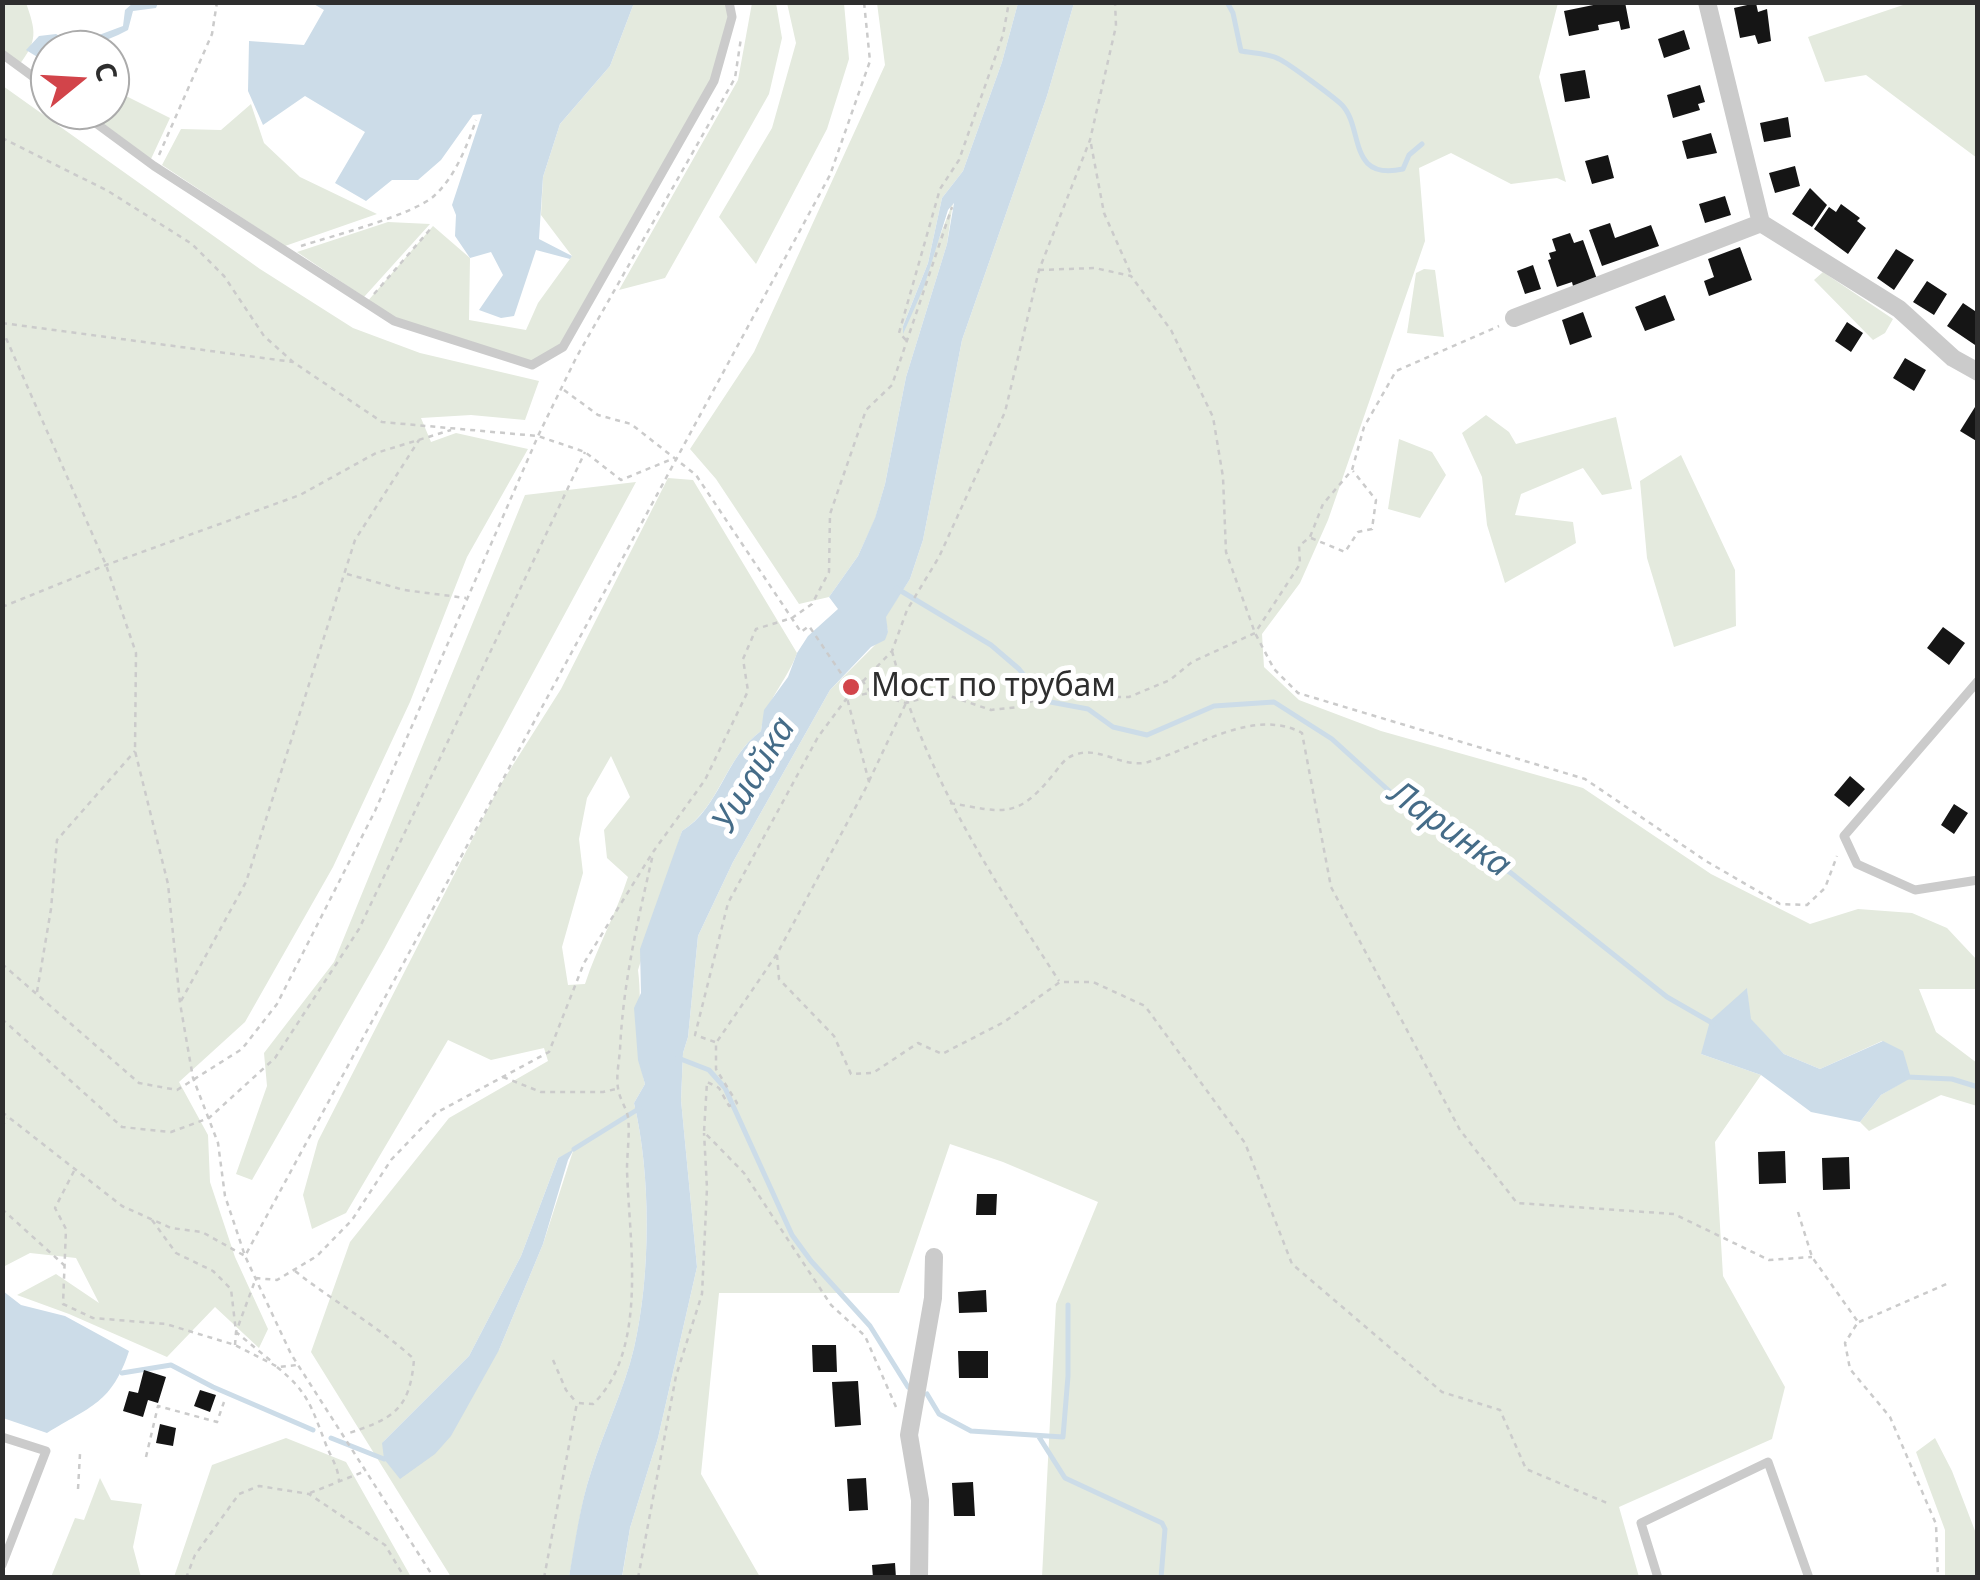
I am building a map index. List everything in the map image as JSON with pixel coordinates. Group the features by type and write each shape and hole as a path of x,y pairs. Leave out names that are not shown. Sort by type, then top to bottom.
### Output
{"street":[{"path":"1707,2 1761,223 1899,309 1954,358 1978,372"},
{"path":"1514,318 1761,223"},
{"path":"919,1578 920,1500 909,1436 933,1298 934,1257"}],"lane":[{"path":"105,130 154,166 394,321 532,366 562,347 714,81 732,16 729,2"},
{"path":"2,54 30,74"},
{"path":"1978,680 1844,836 1856,864 1915,890 1978,880"},
{"path":"2,1437 46,1452 2,1565"},
{"path":"1658,1578 1641,1523 1768,1462 1809,1578"}],"path":[{"path":"154,166 212,34 217,2"},
{"path":"246,1256 830,175 870,61 864,2"},
{"path":"907,341 899,334 911,285 940,189 960,160 1002,36 1009,2"},
{"path":"716,1043 696,1035 728,904 818,737 862,680 892,651 907,610 940,556 1005,412 1039,270 1090,140 1116,26 1115,2"},
{"path":"286,251 388,218 434,197 464,154 476,120"},
{"path":"2,138 108,191 192,244 224,276 264,336 294,362 382,422 538,436 584,452 621,480 674,458"},
{"path":"1090,140 1104,213 1132,276 1171,330 1212,417 1222,477 1226,552 1255,634 1274,669 1298,693 1584,778 1706,862 1780,904 1807,904 1825,888 1844,836"},
{"path":"256,1278 277,1280 317,1256 352,1220 392,1160 436,1113 549,1052 584,962 705,780 748,691 743,659 756,629 792,618 812,604 829,572 830,514 866,410 892,385 952,207"},
{"path":"366,302 434,226"},
{"path":"1039,270 1095,268 1132,276"},
{"path":"847,698 870,693 906,703 942,693 991,710 1054,692 1129,697 1170,680 1192,662 1255,634 1300,564 1300,546 1310,537 1324,504 1352,470 1364,426 1396,372 1514,318"},
{"path":"2,323 294,362"},
{"path":"2,329 106,565 136,653 135,750 168,884 180,1003 193,1078 218,1143 226,1196 246,1256 298,1365 434,1578"},
{"path":"2,964 139,1084 177,1090 242,1049 278,1004 375,811 538,436 576,358"},
{"path":"562,388 598,415 631,424 696,475 801,632 810,626 854,692"},
{"path":"2,607 106,565 300,496 376,453 455,428"},
{"path":"180,1003 246,882 355,540 420,440"},
{"path":"2,1019 122,1128 170,1132 209,1118 275,1058 360,929 584,452"},
{"path":"1310,537 1345,552 1358,532 1372,529 1376,500 1352,470"},
{"path":"345,573 404,590 467,599"},
{"path":"892,651 906,703 950,803 986,870 1060,982"},
{"path":"862,680 870,693"},
{"path":"847,698 869,782"},
{"path":"638,1578 676,1376 702,1294 707,1082 718,1088 729,1106 737,1102 716,1069 716,1043 776,954 869,782 906,703"},
{"path":"950,803 995,810 1024,806 1068,756 1092,750 1142,764 1251,724 1285,724 1302,733 1331,887 1460,1130 1517,1204 1674,1214 1769,1260 1812,1258"},
{"path":"36,994 51,909 57,840 135,750"},
{"path":"553,1360 566,1390 577,1403 593,1404 606,1392 620,1368 634,1241 627,1172 628,1115 618,1089 624,978 654,852"},
{"path":"776,954 779,978 834,1036 851,1074 873,1073 918,1043 942,1054 1004,1022 1060,982 1093,982 1145,1006 1245,1143 1292,1264 1442,1392 1500,1410 1526,1469 1606,1503"},
{"path":"501,1076 542,1092 618,1089"},
{"path":"2,1112 122,1206 171,1228 202,1232 246,1256"},
{"path":"2,1127 8,1116"},
{"path":"704,1132 744,1173 831,1304 865,1336 909,1436"},
{"path":"74,1169 54,1208 66,1229 63,1304 92,1318 166,1324 235,1345 278,1367 298,1365"},
{"path":"2,1209 65,1266"},
{"path":"1798,1212 1812,1258 1858,1322"},
{"path":"151,1219 176,1253 214,1271 232,1289 235,1345"},
{"path":"294,1270 414,1359 412,1388 397,1412 344,1434"},
{"path":"236,1332 256,1278"},
{"path":"1938,1578 1936,1524 1890,1417 1850,1369 1845,1343 1858,1322 1949,1283"},
{"path":"236,1332 296,1382 317,1414 338,1481"},
{"path":"146,1457 158,1406 217,1422 224,1402"},
{"path":"544,1578 577,1403"},
{"path":"78,1489 80,1454"},
{"path":"309,1494 366,1471"},
{"path":"186,1578 195,1554 240,1494 259,1486 309,1494 385,1544 405,1578"}],"shaded area":[{"path":"3,3 26,3 32,21 30,49 19,65 3,53"},
{"path":"634,3 729,3 732,17 714,81 563,347 532,365 394,321 366,303 433,226 470,258 469,320 526,330 538,303 572,256 541,215 543,177 560,124 610,66"},
{"path":"752,3 776,3 782,38 769,94 665,278 619,290 738,80"},
{"path":"787,3 844,3 849,59 827,129 756,264 719,217 772,128 796,43"},
{"path":"877,3 1018,3 1002,62 963,171 942,198 928,263 903,326 903,331 953,202 947,244 906,377 875,519 858,556 829,597 799,604 716,479 690,449 754,352 885,65"},
{"path":"1074,3 1558,3 1539,77 1566,182 1557,178 1511,184 1451,153 1419,168 1425,241 1328,520 1300,583 1262,634 1264,667 1299,700 1381,731 1583,788 1711,874 1810,924 1858,909 1912,913 1947,928 1977,960 1977,989 1919,989 1936,1032 1977,1063 1977,1106 1941,1095 1869,1131 1860,1122 1881,1095 1911,1077 1882,1041 1820,1069 1784,1054 1750,1019 1747,989 1701,1054 1761,1075 1715,1142 1723,1276 1785,1387 1772,1439 1619,1507 1639,1577 1042,1577 1056,1304 1098,1202 950,1144 899,1293 719,1293 701,1474 760,1577 622,1578 630,1528 658,1438 697,1267 681,1100 698,936 733,862 830,690 888,632 885,617 910,579 923,540 962,340 1047,96"},
{"path":"1909,3 1977,3 1977,158 1866,75 1825,82 1808,37"},
{"path":"3,86 30,105 30,130 65,130 260,269 353,328 420,353 539,381 525,420 471,415 421,418 431,442 456,433 528,449 467,557 410,702 333,867 245,1022 179,1082 208,1135 210,1182 235,1257 268,1329 259,1348 215,1307 167,1357 17,1295 56,1274 99,1303 76,1258 30,1253 3,1267"},
{"path":"130,98 170,118 151,159 112,130 130,130"},
{"path":"251,104 264,143 300,177 377,214 285,246 162,165 181,129 221,130"},
{"path":"388,222 430,224 364,297 297,252"},
{"path":"1435,270 1444,337 1407,333 1416,273"},
{"path":"1823,272 1893,319 1885,333 1873,340 1814,280"},
{"path":"1486,415 1509,432 1516,444 1616,417 1632,489 1602,495 1583,468 1521,494 1515,515 1573,522 1576,543 1505,583 1487,525 1482,477 1462,433"},
{"path":"1399,439 1432,452 1446,475 1420,518 1388,509"},
{"path":"1681,455 1735,570 1736,626 1674,647 1647,558 1640,481"},
{"path":"668,478 693,480 797,653 767,710 761,731 739,754 705,809 682,831 638,970 640,1056 645,1084 634,1103 646,1192 644,1289 630,1364 587,1485 569,1577 451,1577 311,1352 350,1242 449,1118 548,1061 544,1048 491,1060 448,1040 346,1213 312,1229 303,1195 318,1141 499,787 561,689","holes":["611,756 630,797 604,830 607,858 628,877 585,984 568,985 562,947 583,873 579,839 587,798","573,1151 543,1244 499,1350 382,1443 469,1356 521,1256 558,1158"]},
{"path":"636,482 384,949 252,1180 236,1174 267,1086 264,1053 334,962 525,495"},
{"path":"286,1438 346,1462 411,1577 174,1577 212,1465"},
{"path":"1935,1438 1977,1536 1977,1577 1945,1577 1945,1530 1916,1452"},
{"path":"100,1478 111,1500 142,1504 133,1547 141,1577 51,1577 75,1518 84,1520"}],"water":[{"path":"133,3 158,3 156,8 133,11 128,30 112,30 123,26 125,10"},
{"path":"312,3 634,3 610,66 560,124 543,177 539,239 572,256 570,259 536,250 514,316 501,318 479,310 503,275 491,252 470,258 455,236 456,215 452,205 482,114 473,115 441,160 418,180 392,180 366,201 335,183 365,132 305,96 263,125 248,91 249,41 304,45 324,10"},
{"name":"Ушайка","path":"1018,3 1074,3 1047,96 962,340 923,540 910,579 886,617 885,640 871,647 830,690 733,862 698,936 681,1100 697,1267 658,1438 630,1528 622,1577 569,1577 584,1498 630,1364 644,1289 646,1192 634,1103 645,1084 638,1060 634,1008 641,993 640,949 682,831 705,809 739,754 761,731 764,710 788,677 808,636 838,609 829,597 858,556 875,518 906,377 947,244 954,203 948,210 924,287 903,334 903,326 928,263 942,198 963,171 1002,62"},
{"path":"1747,988 1751,1019 1784,1054 1820,1069 1883,1041 1903,1051 1911,1078 1881,1095 1860,1122 1811,1112 1761,1075 1701,1054 1710,1021"},
{"path":"574,1149 543,1244 499,1350 451,1436 435,1454 400,1479 384,1459 382,1443 469,1356 521,1256 558,1158"},
{"path":"3,1291 21,1305 65,1316 129,1351 107,1393 47,1433 3,1418"}],"building":[{"path":"1625,2 1630,28 1621,30 1619,21 1569,36 1564,11"},
{"path":"1756,3 1758,12 1767,9 1771,41 1758,44 1755,35 1740,38 1734,8"},
{"path":"1684,30 1690,49 1664,58 1658,39"},
{"path":"1585,70 1590,98 1565,102 1560,74"},
{"path":"1700,85 1705,102 1698,104 1700,110 1673,118 1667,95"},
{"path":"1788,117 1791,137 1764,142 1760,123"},
{"path":"1711,133 1717,153 1687,159 1682,141"},
{"path":"1608,155 1614,178 1592,184 1585,161"},
{"path":"1795,166 1800,186 1775,193 1769,173"},
{"path":"1810,188 1827,205 1812,227 1792,214"},
{"path":"1725,196 1731,215 1705,223 1699,204"},
{"path":"1841,204 1860,218 1857,221 1866,228 1848,254 1814,229 1829,207 1836,212"},
{"path":"1610,223 1615,238 1651,225 1659,246 1602,266 1589,230"},
{"path":"1570,233 1574,243 1583,240 1598,282 1574,290 1572,282 1557,287 1548,260 1549,253 1556,251 1552,239"},
{"path":"1740,247 1752,280 1709,296 1704,281 1714,277 1708,259"},
{"path":"1896,249 1914,260 1894,290 1877,278"},
{"path":"1533,265 1541,289 1525,294 1517,271"},
{"path":"1927,281 1947,294 1934,315 1913,302"},
{"path":"1665,295 1675,320 1645,331 1635,307"},
{"path":"1963,303 1978,313 1978,347 1947,326"},
{"path":"1583,312 1592,337 1570,345 1562,320"},
{"path":"1847,322 1863,333 1851,352 1835,341"},
{"path":"1905,358 1926,370 1914,391 1893,378"},
{"path":"1975,407 1978,409 1978,442 1960,431"},
{"path":"1943,627 1965,643 1949,665 1927,648"},
{"path":"1850,776 1865,789 1849,807 1834,795"},
{"path":"1954,804 1968,813 1954,834 1941,825"},
{"path":"1785,1151 1786,1183 1759,1184 1758,1152"},
{"path":"1849,1157 1850,1189 1823,1190 1822,1158"},
{"path":"977,1194 997,1194 996,1215 976,1215"},
{"path":"986,1290 987,1312 959,1313 958,1292"},
{"path":"812,1345 836,1345 837,1372 813,1372"},
{"path":"958,1351 988,1351 988,1378 959,1378"},
{"path":"144,1370 166,1377 158,1403 148,1400 143,1417 123,1411 129,1391 138,1393"},
{"path":"858,1381 861,1425 835,1427 832,1382"},
{"path":"200,1390 216,1395 210,1412 194,1406"},
{"path":"160,1424 176,1428 173,1446 156,1443"},
{"path":"866,1478 868,1510 849,1511 847,1479"},
{"path":"973,1482 975,1516 954,1516 952,1483"},
{"path":"895,1563 896,1578 873,1578 872,1565"}],"waterway":[{"path":"1227,2 1241,51 1279,59 1342,105 1360,150 1373,167 1385,171 1403,169 1409,155 1422,144"},
{"name":"Ларинка","path":"896,588 991,645 1019,669 1045,701 1088,709 1113,727 1147,735 1214,706 1274,702 1332,739 1419,818 1511,873 1667,997 1714,1024"},
{"path":"678,1058 709,1070 725,1088 792,1235 870,1326 908,1387"},
{"name":"Ларинка","path":"1907,1077 1952,1079 1978,1087"},
{"path":"574,1149 640,1108"},
{"path":"927,1394 939,1414 971,1431 1063,1437 1068,1305"},
{"path":"122,1373 171,1365 313,1430"},
{"path":"1039,1437 1065,1478 1162,1523 1165,1529 1161,1578"},
{"path":"331,1438 384,1459"}],"place":[{"name":"Мост по трубам","path":"851,687"}]}
